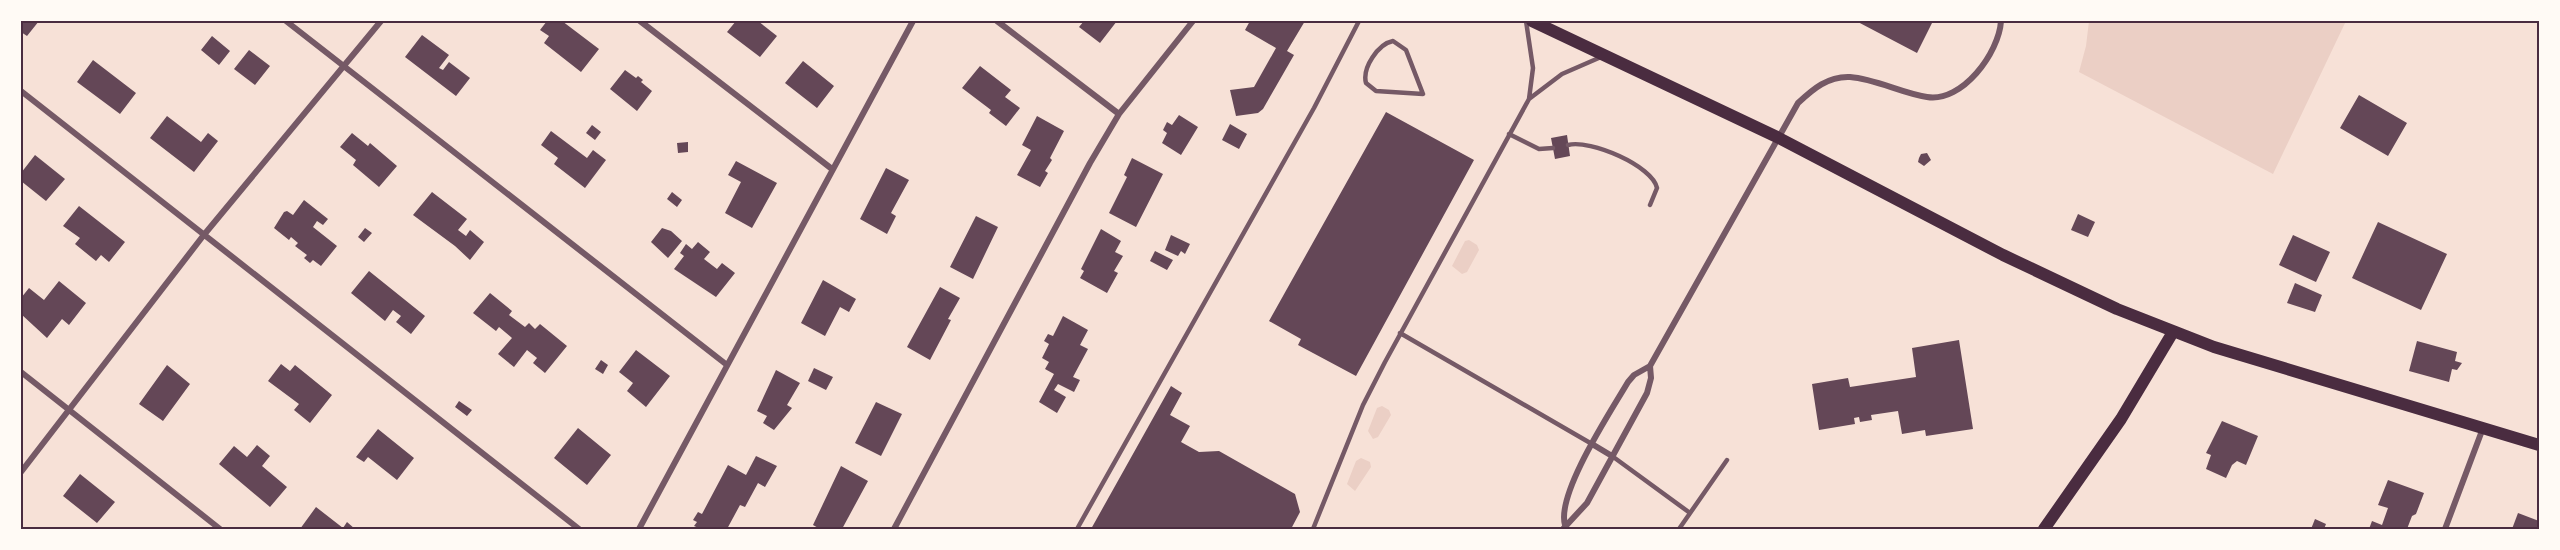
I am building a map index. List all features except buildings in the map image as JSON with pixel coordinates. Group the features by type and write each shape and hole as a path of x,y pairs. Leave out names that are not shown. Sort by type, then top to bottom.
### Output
{"main road":[{"path":"1532,21 1777,137 2051,279 2173,332 2214,347 2539,446"},
{"path":"2044,529 2121,419 2173,332"}],"street":[{"path":"286,21 727,365"},
{"path":"21,472 203,236 345,68 381,21"},
{"path":"640,21 832,169"},
{"path":"639,529 913,21"},
{"path":"997,21 1119,114"},
{"path":"894,529 1119,114 1193,21"},
{"path":"1564,527 1566,498 1592,444 1628,382 1634,375 1650,366 1798,103 1816,86 1831,80 1849,77 1929,98 1948,93 1967,82 1983,67 1994,50 2001,21"},
{"path":"21,91 579,529"},
{"path":"1564,527 1587,503 1647,393 1651,378 1650,366"},
{"path":"21,372 220,529"},
{"path":"2445,529 2483,428"},
{"path":"1592,444 1612,456"}],"lane":[{"path":"1077,529 1314,108 1359,21"},
{"path":"1313,529 1363,405 1400,333 1529,99 1533,68 1526,21"},
{"path":"1393,41 1402,45 1423,94 1376,91 1366,83 1366,69 1385,42 1393,41"},
{"path":"1529,99 1562,74 1604,56"},
{"path":"1509,134 1539,148 1552,148"},
{"path":"1568,145 1588,144 1603,149 1650,175 1657,188 1650,205"},
{"path":"1400,333 1592,444"},
{"path":"1612,456 1690,513"},
{"path":"1679,529 1727,460"}],"shaded area":[{"path":"2089,21 2346,21 2273,174 2079,72 2086,46"},
{"path":"1469,240 1477,245 1479,250 1467,272 1462,274 1452,266 1465,241"},
{"path":"1382,406 1389,410 1391,415 1378,437 1373,439 1368,431 1377,408"},
{"path":"1361,458 1370,462 1371,467 1355,491 1347,484 1356,461"}]}
